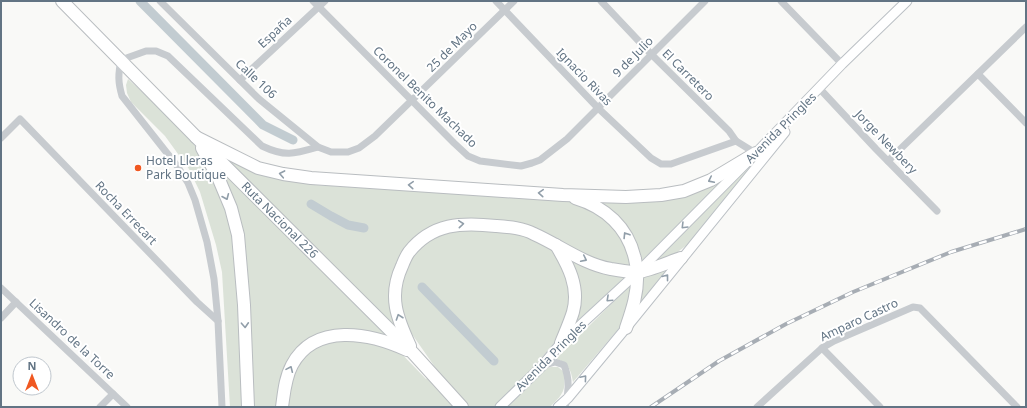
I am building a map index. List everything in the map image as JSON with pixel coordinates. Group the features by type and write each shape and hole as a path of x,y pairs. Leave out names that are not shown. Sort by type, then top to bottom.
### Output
{"highway":[{"name":"Ruta Nacional 226","path":"62,1 413,353 462,407"},
{"path":"196,137 258,168 283,174 311,178 563,195 626,197 654,196 684,191 711,180 759,156"},
{"path":"196,137 218,177 231,208 238,236 244,305 248,407"},
{"path":"563,195 585,201 602,210 620,226 630,241 638,272 634,306 626,328"},
{"path":"413,353 396,310 394,288 406,255 416,244 430,233 446,226 474,223 521,229 533,233 593,264 638,272 681,258"},
{"path":"556,245 567,263 574,280 575,296 573,311 561,343"},
{"path":"282,407 286,380 291,366 306,347 318,340 330,336 355,335 390,342 413,353"}],"main road":[{"name":"Avenida Pringles","path":"500,407 542,366 561,343 638,272 759,156 842,64 906,1"},
{"name":"Avenida Pringles","path":"558,407 566,402 626,328 759,156"}],"street":[{"name":"Calle 106","path":"160,1 259,99 318,147 331,152 348,152"},
{"name":"Coronel Benito Machado","path":"313,1 468,156 480,161 521,166 540,160"},
{"name":"España","path":"240,80 326,1"},
{"name":"Ignacio Rivas","path":"496,1 598,108 651,158 661,164 671,164 736,141"},
{"name":"25 de Mayo","path":"348,152 359,148 375,136 514,1"},
{"name":"El Carretero","path":"601,1 651,54 729,131 736,141 759,156"},
{"name":"9 de Julio","path":"540,160 567,139 705,1"},
{"path":"781,1 842,64"},
{"path":"888,161 1026,27"},
{"path":"222,407 218,321 211,262 195,200 188,183 178,167 122,96 118,82 118,72 121,60 146,51 156,51 168,56 262,146 273,152 297,154 318,147"},
{"path":"978,74 1026,123"},
{"name":"Jorge Newbery","path":"820,89 938,211"},
{"name":"Rocha Errecart","path":"1,138 20,119 201,306 218,321"},
{"name":"Lisandro de la Torre","path":"1,288 127,407"},
{"path":"1,318 16,302"},
{"name":"Amparo Castro","path":"757,407 822,348 834,341 913,307 920,308 1017,407"},
{"path":"822,348 880,407"},
{"path":"542,366 555,362 564,365 568,373 566,402"},
{"path":"100,407 114,394"}],"shaded area":[{"path":"128,79 187,133 212,173 223,195 236,241 246,407 230,407 222,272 216,245 200,192 189,169 165,136 131,102 127,93 126,85"},
{"path":"217,152 280,179 315,185 570,200 586,205 618,227 633,267 594,262 552,238 449,221 399,259 400,333"},
{"path":"754,160 756,162 697,235 687,245 668,259 652,264"},
{"path":"214,162 393,339 364,330 341,329 307,342 278,407 252,407 245,270"},
{"path":"732,174 639,266 634,240 586,199 643,200"},
{"path":"472,228 526,235 552,247 569,276 572,307 563,329 553,345 527,375 494,407 288,407 292,375 310,350 336,338 395,347 426,379 437,370 407,327 399,308 398,286 410,255 432,235"},
{"path":"566,255 630,275 569,332 577,307"},
{"path":"673,265 635,310 641,275"},
{"path":"633,282 632,299 621,326 573,382 566,364 556,359"},
{"path":"558,367 564,372 564,388 561,395 550,407 507,407 546,368"}],"waterway":[{"path":"140,1 263,125 293,140"},
{"path":"311,204 348,225 364,228"},
{"path":"422,287 494,361"}],"railway":[{"path":"651,407 719,361 786,324 853,292 951,252 1026,229"}],"place":[{"name":"Hotel Lleras Park Boutique","path":"138,168"}]}
